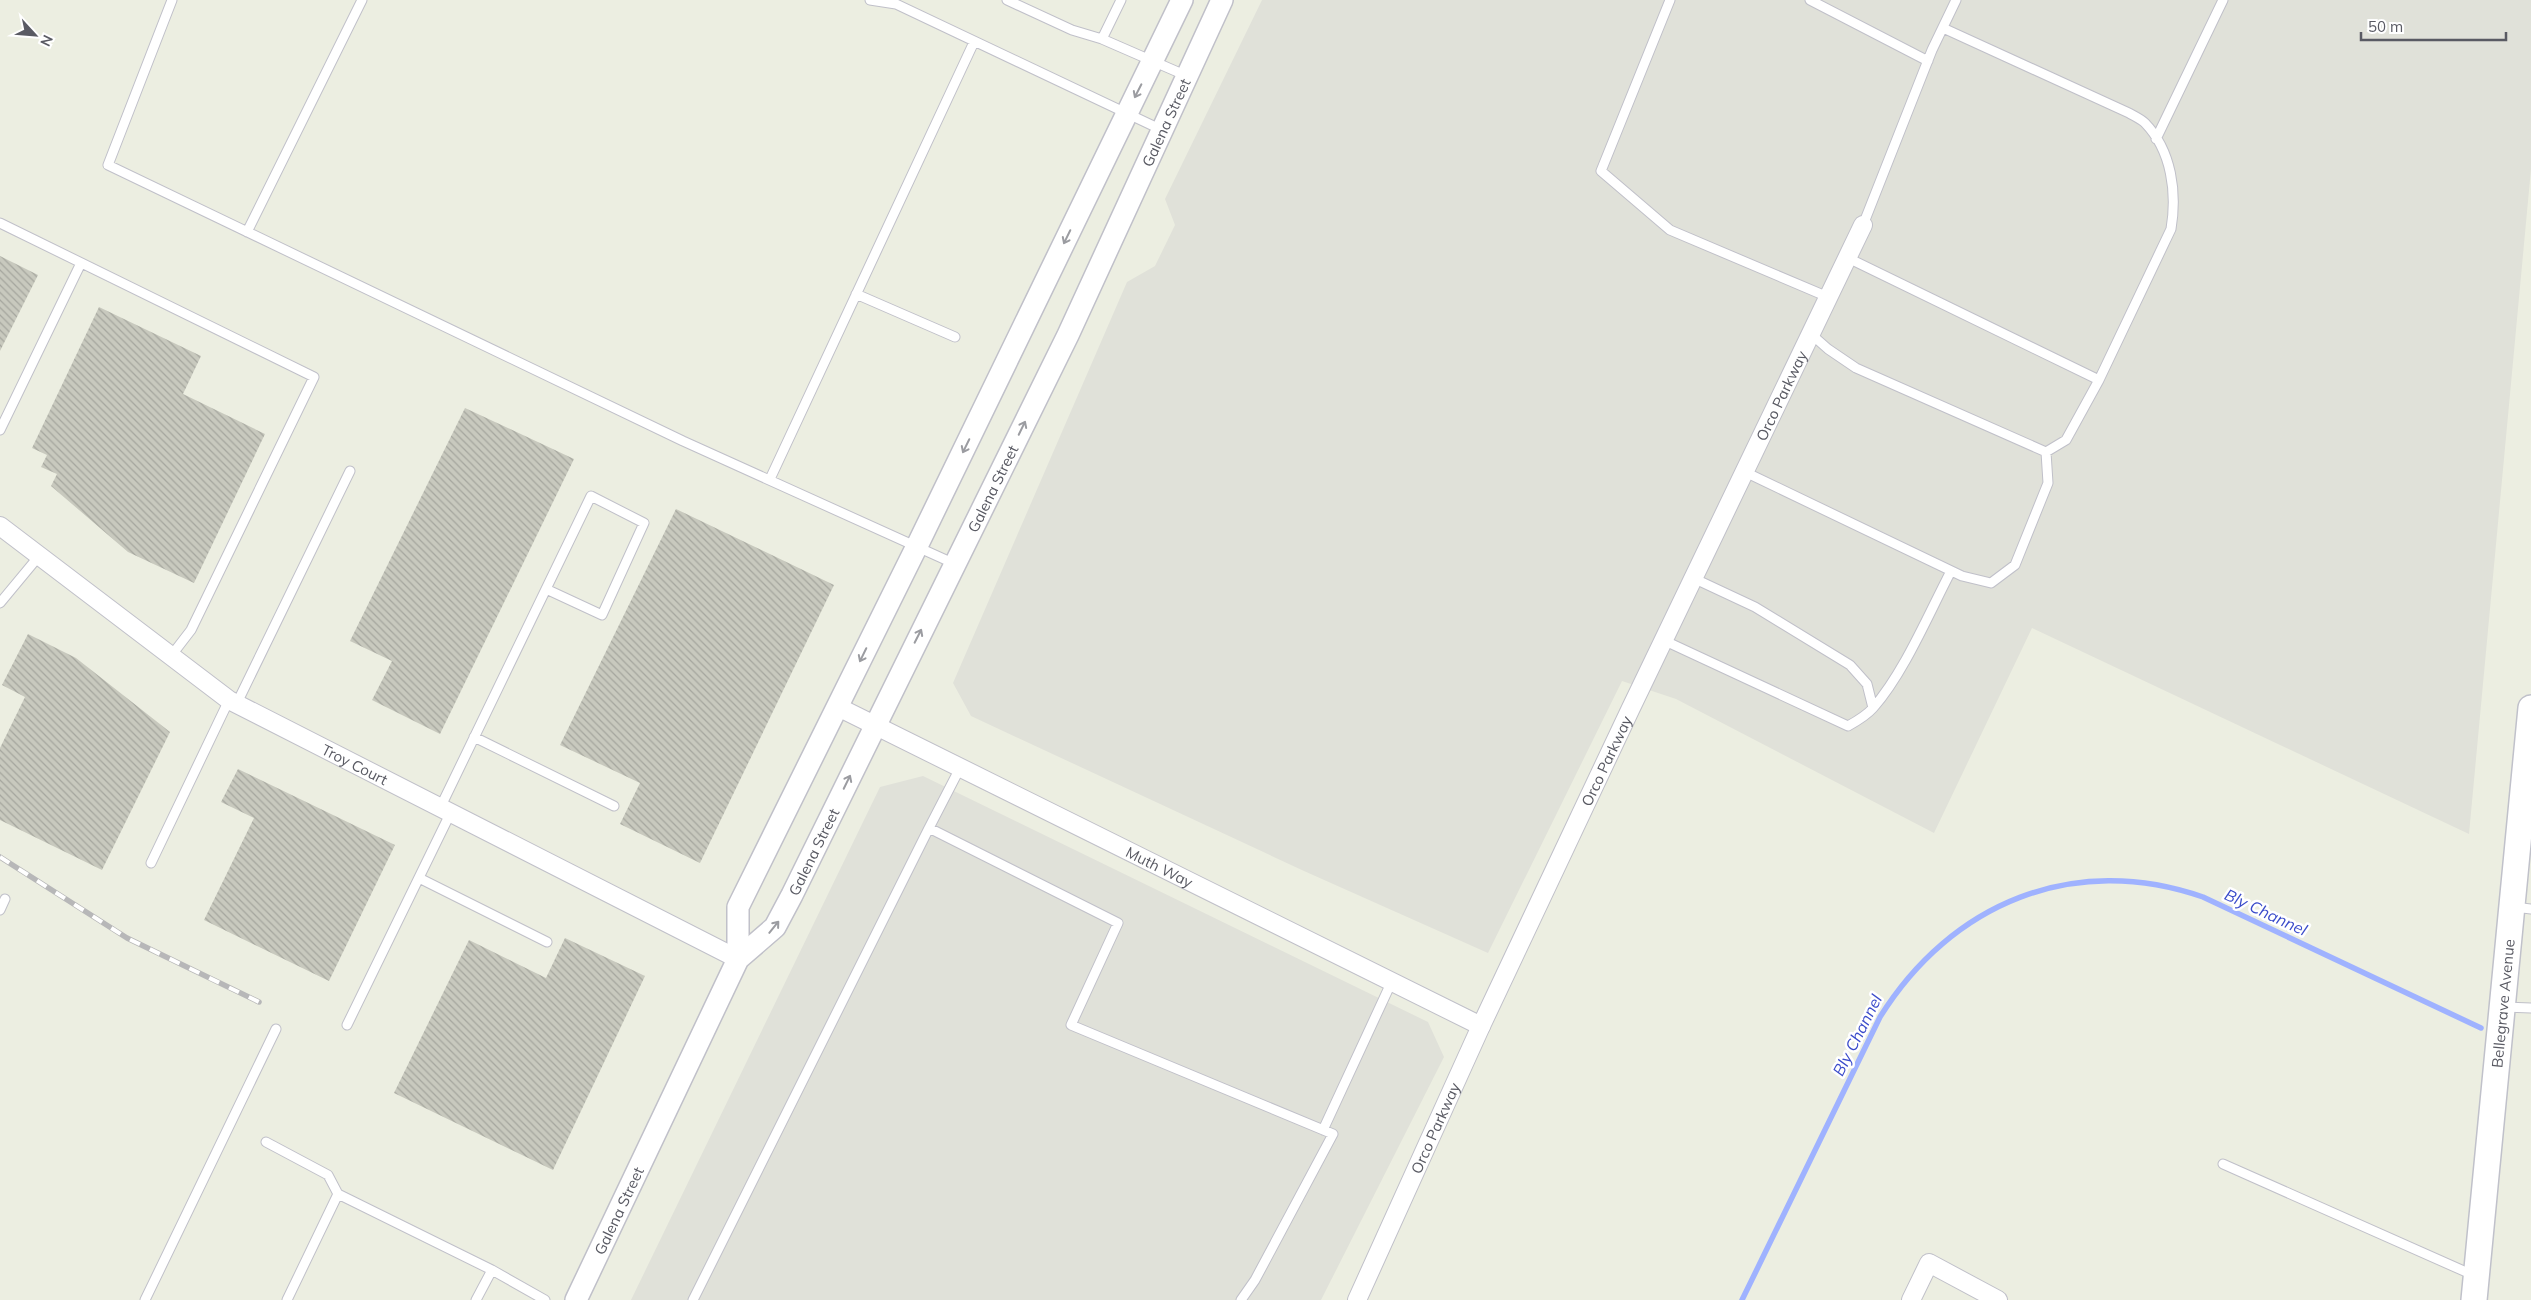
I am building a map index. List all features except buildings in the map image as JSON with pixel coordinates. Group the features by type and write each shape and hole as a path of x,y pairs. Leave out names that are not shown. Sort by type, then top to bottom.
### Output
{"main road":[{"name":"Bellegrave Avenue","path":"2475,1288 2502,1007 2521,908 2531,708"}],"street":[{"name":"Galena Street","path":"738,959 738,907 917,546 1182,0"},
{"name":"Galena Street","path":"576,1300 738,959 775,927 1068,335 1222,0"},
{"name":"Orco Parkway","path":"1358,1300 1481,1026 1663,640 1863,225"},
{"name":"Troy Court","path":"0,526 233,702 738,959"},
{"name":"Muth Way","path":"838,707 1481,1026"},
{"path":"1910,1300 1929,1263 1998,1300"}],"lane":[{"path":"172,0 108,165 683,442 770,479 954,564"},
{"path":"247,232 362,0"},
{"path":"870,0 896,4 1162,130"},
{"path":"1007,0 1072,30 1102,39 1153,63 1187,76"},
{"path":"1102,39 1121,0"},
{"path":"1670,0 1600,170 1670,230 1828,297"},
{"path":"1810,0 1928,61"},
{"path":"1863,225 1928,61 1956,0"},
{"path":"2156,139 2223,0"},
{"path":"1943,28 2129,113 2145,123 2156,139 2173,178 2175,206 2171,229 2099,380 2066,440 2046,452"},
{"path":"770,479 974,42"},
{"path":"0,223 314,377 191,630 171,656"},
{"path":"1848,258 2099,380"},
{"path":"0,430 81,263"},
{"path":"856,294 955,337"},
{"path":"1811,334 1828,349 1856,368 2046,452"},
{"path":"1745,472 1951,571 1991,583 2015,565 2048,483 2046,452"},
{"path":"151,863 350,471"},
{"path":"347,1024 419,878 474,737 591,496 644,523 602,615 546,589"},
{"path":"0,604 39,556"},
{"path":"1663,640 1848,726 1859,720 1873,708 1900,668 1951,571"},
{"path":"1693,578 1755,606 1850,665 1867,684 1873,708"},
{"path":"474,737 614,806"},
{"path":"694,1300 928,828 960,768"},
{"path":"928,828 1118,922 1070,1025 1333,1134 1255,1280 1241,1300"},
{"path":"419,878 547,942"},
{"path":"0,910 5,899"},
{"path":"1324,1130 1392,981"},
{"path":"2502,1007 2531,1008"},
{"path":"144,1300 276,1030"},
{"path":"266,1142 328,1175 338,1194 492,1270 545,1300"},
{"path":"2223,1164 2475,1288"},
{"path":"287,1300 338,1194"},
{"path":"476,1300 492,1270"}],"shaded area":[{"path":"1262,0 2531,0 2531,169 2469,834 2032,628 1934,833 1676,699 1622,681 1488,953 1304,871 971,716 953,683 1127,282 1155,266 1175,225 1165,199"},
{"path":"923,776 1428,1022 1444,1057 1321,1300 631,1300 880,787"}],"waterway":[{"name":"Bly Channel","path":"1742,1300 1880,1017 1909,977 1942,944 1979,917 2020,897 2063,885 2108,881 2155,885 2203,897 2481,1028"}],"railway":[{"path":"0,857 127,938 259,1002"}]}
